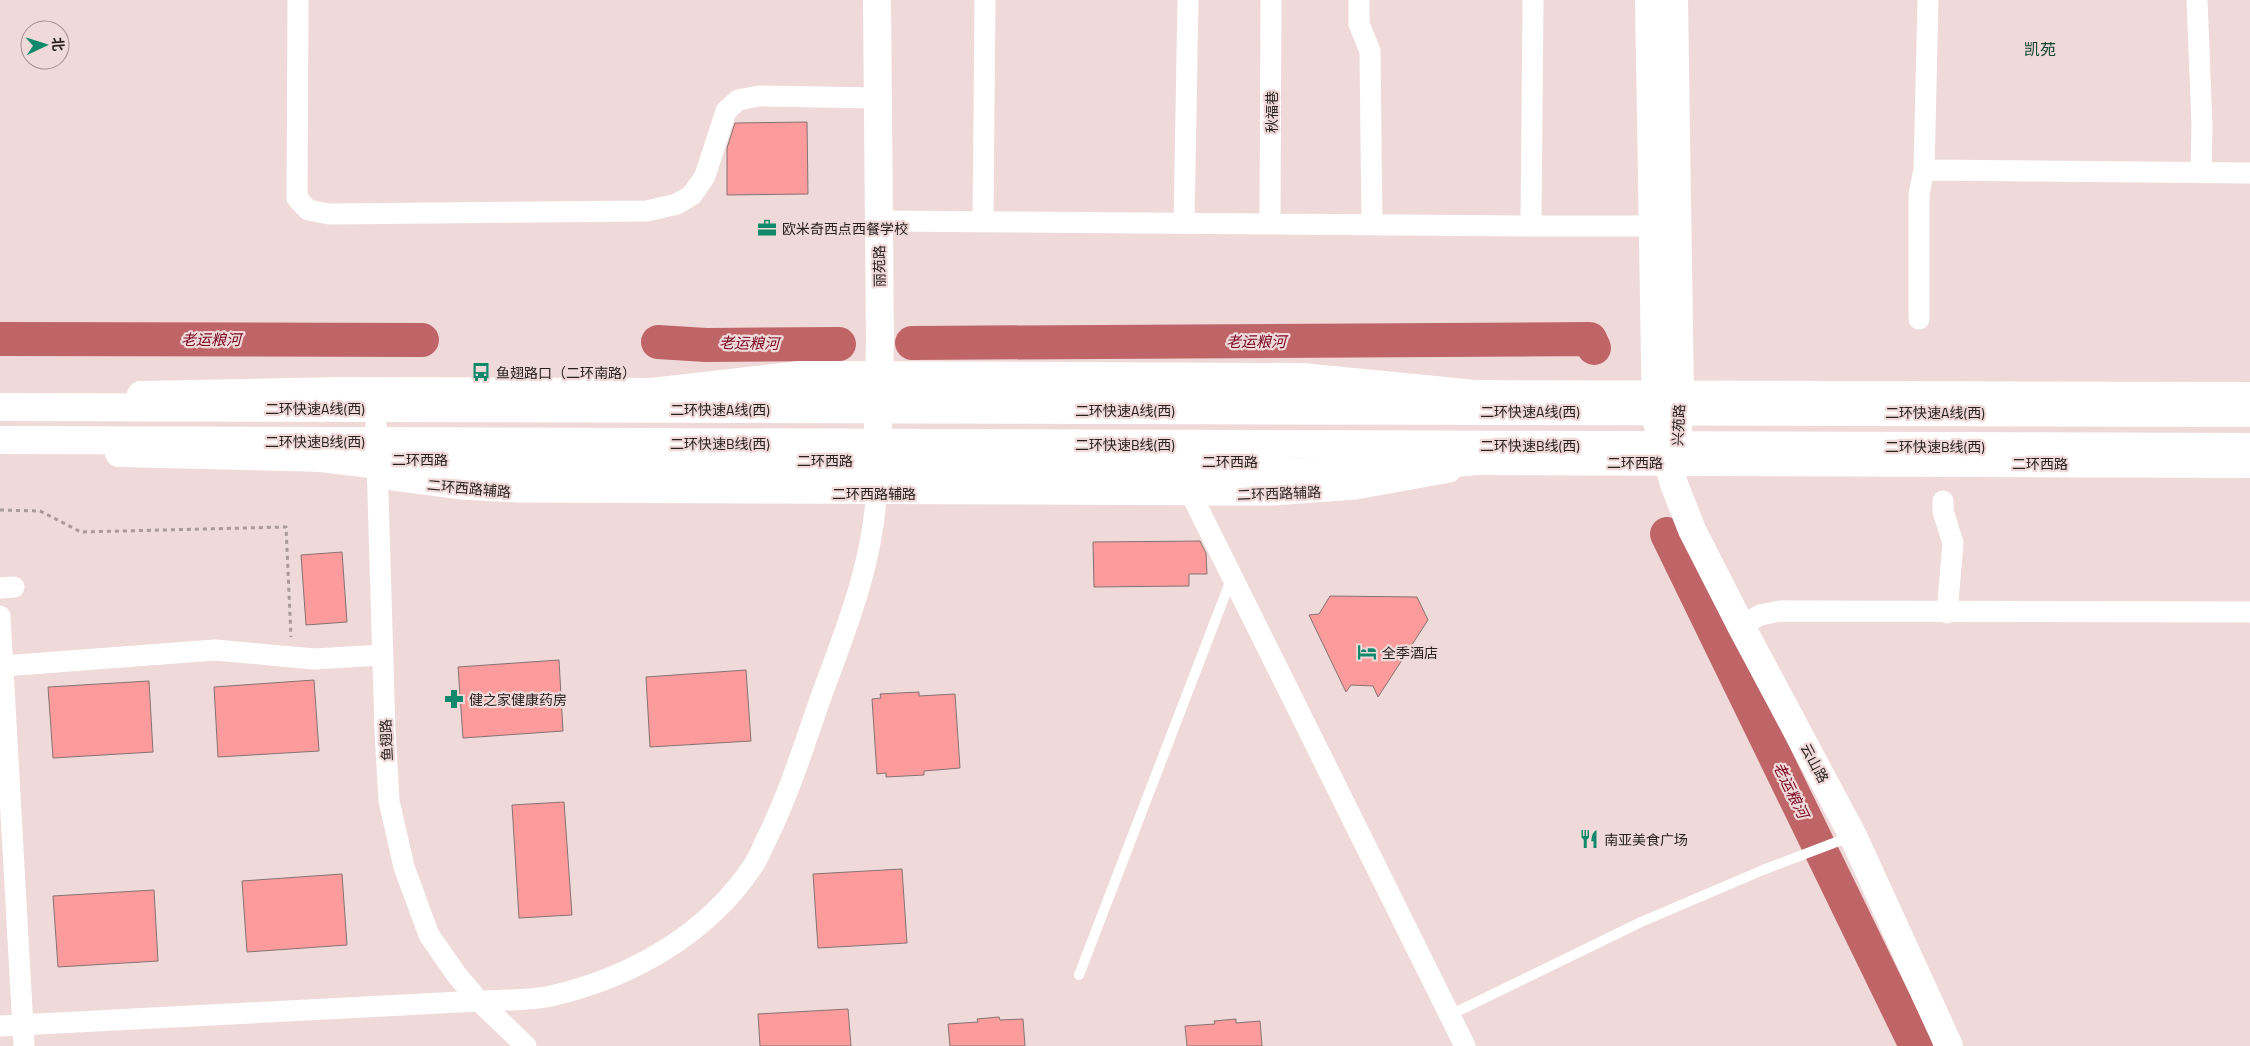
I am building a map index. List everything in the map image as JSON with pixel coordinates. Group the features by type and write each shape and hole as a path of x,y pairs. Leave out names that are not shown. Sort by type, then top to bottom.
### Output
{"main road":[{"name":"丽苑路","path":"877,0 877,475"},
{"name":"兴苑路","path":"1649,0 1653,226 1673,469"},
{"name":"兴苑路","path":"1668,395 1674,0"},
{"path":"398,408 485,406 578,400 800,375 1284,377 1346,380 1446,392 1494,394"},
{"path":"0,398 375,391 2250,396"},
{"name":"二环快速A线(西)","path":"0,407 2250,413"},
{"name":"二环快速B线(西)","path":"0,440 2250,447"},
{"path":"193,441 394,467 498,475 1170,478 1242,476 1493,461"},
{"name":"二环西路","path":"0,450 254,457 377,468 877,475 1493,461 1673,469 2250,464"},
{"name":"云山路","path":"1673,469 1692,530 1741,626 1841,840 1949,1046"}],"street":[{"path":"298,0 297,198 308,210 329,214 647,211 677,204 692,195 705,176 726,111 738,100 759,96 877,98"},
{"path":"984,221 985,0"},
{"path":"1184,223 1188,0"},
{"name":"秋福巷","path":"1270,223 1271,0"},
{"path":"1359,0 1359,24 1370,52 1372,224"},
{"path":"1531,226 1533,0"},
{"path":"1919,319 1919,194 1924,170 1928,0"},
{"path":"2197,0 2202,173"},
{"path":"1924,170 2250,174"},
{"path":"878,221 1653,226"},
{"name":"鱼翅路","path":"375,391 389,801 404,867 428,935 456,974 479,1001 526,1046"},
{"name":"二环西路辅路","path":"877,475 1191,494 1272,495 1335,491 1422,478 1493,461"},
{"path":"0,1026 550,996 622,974 662,951 699,927 727,898 753,866 779,813 857,598 876,506 877,475"},
{"path":"1191,494 1466,1046"},
{"path":"1943,501 1943,511 1953,543 1947,613"},
{"path":"1741,626 1760,615 1780,611 1947,613 2250,612"},
{"path":"0,616 24,1046"},
{"path":"3,666 215,650 314,658 383,655"}],"lane":[{"path":"1079,975 1232,576"},
{"path":"1450,1015 1640,922 1841,840"}],"path":[{"path":"0,510 40,511 81,532 286,527 292,657"}],"building":[{"path":"807,122 808,194 727,195 727,148 735,123"},
{"path":"1200,541 1206,553 1207,574 1189,574 1189,586 1094,587 1093,542"},
{"path":"342,552 347,622 306,625 301,555"},
{"name":"全季酒店","path":"1330,596 1417,597 1428,620 1378,697 1373,686 1351,685 1346,692 1309,615 1319,614"},
{"path":"559,660 563,731 463,738 458,667"},
{"path":"746,670 751,741 650,747 646,677"},
{"path":"314,680 319,751 218,757 214,687"},
{"path":"149,681 153,752 53,758 48,687"},
{"path":"919,692 919,696 955,694 960,768 924,771 924,775 886,777 886,773 877,774 872,699 881,698 880,694"},
{"path":"564,802 572,915 519,918 512,805"},
{"path":"902,869 907,943 818,948 813,874"},
{"path":"342,874 347,945 247,952 242,881"},
{"path":"154,890 158,961 58,967 53,896"},
{"path":"848,1009 851,1046 760,1046 758,1014"},
{"path":"999,1017 1000,1020 1023,1019 1025,1046 950,1046 948,1024 978,1022 977,1019"},
{"path":"1236,1019 1236,1023 1260,1021 1262,1046 1187,1046 1185,1026 1215,1024 1214,1021"}],"waterway":[{"name":"老运粮河","path":"0,339 422,340"},
{"name":"老运粮河","path":"912,343 1590,339 1594,348"},
{"name":"老运粮河","path":"658,342 706,345 839,344"},
{"name":"老运粮河","path":"1667,534 1916,1046"}],"place":[{"name":"欧米奇西点西餐学校","path":"767,228"},
{"name":"鱼翅路口（二环南路）","path":"481,372"},
{"name":"全季酒店","path":"1367,652"},
{"name":"健之家健康药房","path":"454,699"},
{"name":"南亚美食广场","path":"1589,839"}],"district":[{"name":"凯苑","path":"2040,49"}]}
